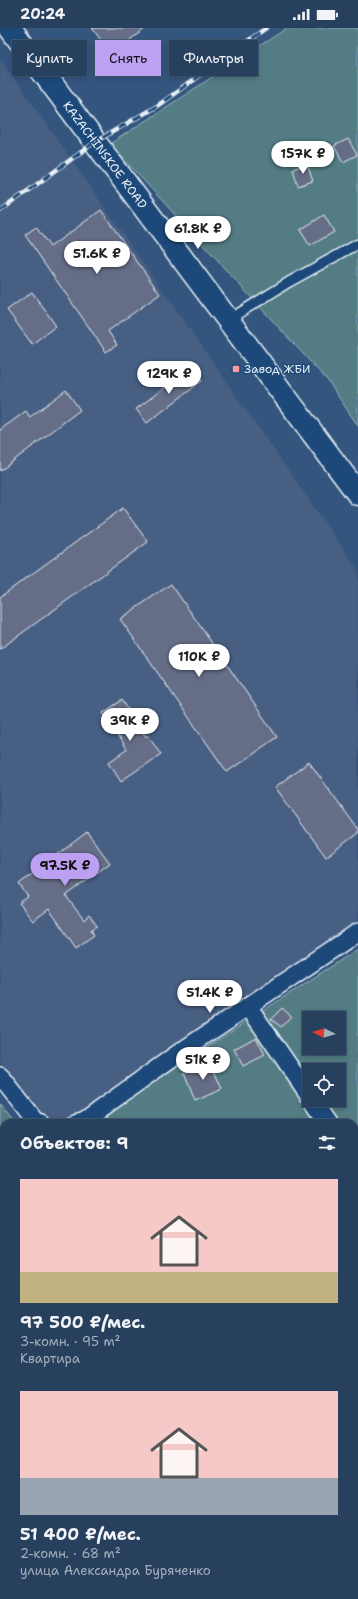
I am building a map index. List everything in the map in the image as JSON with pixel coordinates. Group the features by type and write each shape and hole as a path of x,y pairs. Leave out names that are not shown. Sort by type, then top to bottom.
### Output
{"main road":[{"name":"KAZACHINSKOE ROAD","path":"10,28 358,494"}],"street":[{"path":"86,1119 180,1052 358,932"},
{"path":"248,1006 302,1085"},
{"path":"0,1076 34,1119"},
{"path":"317,1107 325,1119"}],"lane":[{"path":"228,320 289,282 358,244"}],"shaded area":[{"path":"0,60 5,65 358,570 358,920 74,1119 54,1119 40,1115 0,1060"}],"green space":[{"path":"287,28 358,28 358,426 328,381 110,144 214,76 258,76 258,47"},
{"path":"358,949 358,1119 96,1119"},
{"path":"0,1104 12,1119 0,1119"}],"building":[{"path":"92,28 146,28 130,40 101,40"},
{"path":"348,139 357,155 343,162 334,146"},
{"path":"307,164 313,181 298,186 293,169"},
{"path":"101,210 160,294 108,331 117,345 106,352 25,235 36,227 50,247"},
{"path":"324,215 334,232 310,246 300,230"},
{"path":"32,292 56,326 32,344 7,310"},
{"path":"192,367 202,381 147,423 136,409"},
{"path":"66,390 80,410 0,471 0,430 26,411 30,417"},
{"path":"123,508 148,542 0,649 0,597"},
{"path":"171,584 277,737 227,772 120,619"},
{"path":"122,700 146,737 148,735 161,754 121,781 109,762 126,750 103,713"},
{"path":"309,762 358,829 358,833 326,857 275,787"},
{"path":"87,832 110,863 66,896 84,920 89,915 97,926 91,930 94,935 76,948 49,909 33,921 19,903 28,897 19,884"},
{"path":"282,1008 291,1016 281,1027 271,1019"},
{"path":"256,1037 265,1055 243,1066 234,1049"},
{"path":"209,1060 222,1089 195,1101 184,1073"}],"railway":[{"path":"0,211 95,142 157,106 266,28"}],"place":[{"name":"Завод ЖБИ","path":"236,369"}]}
